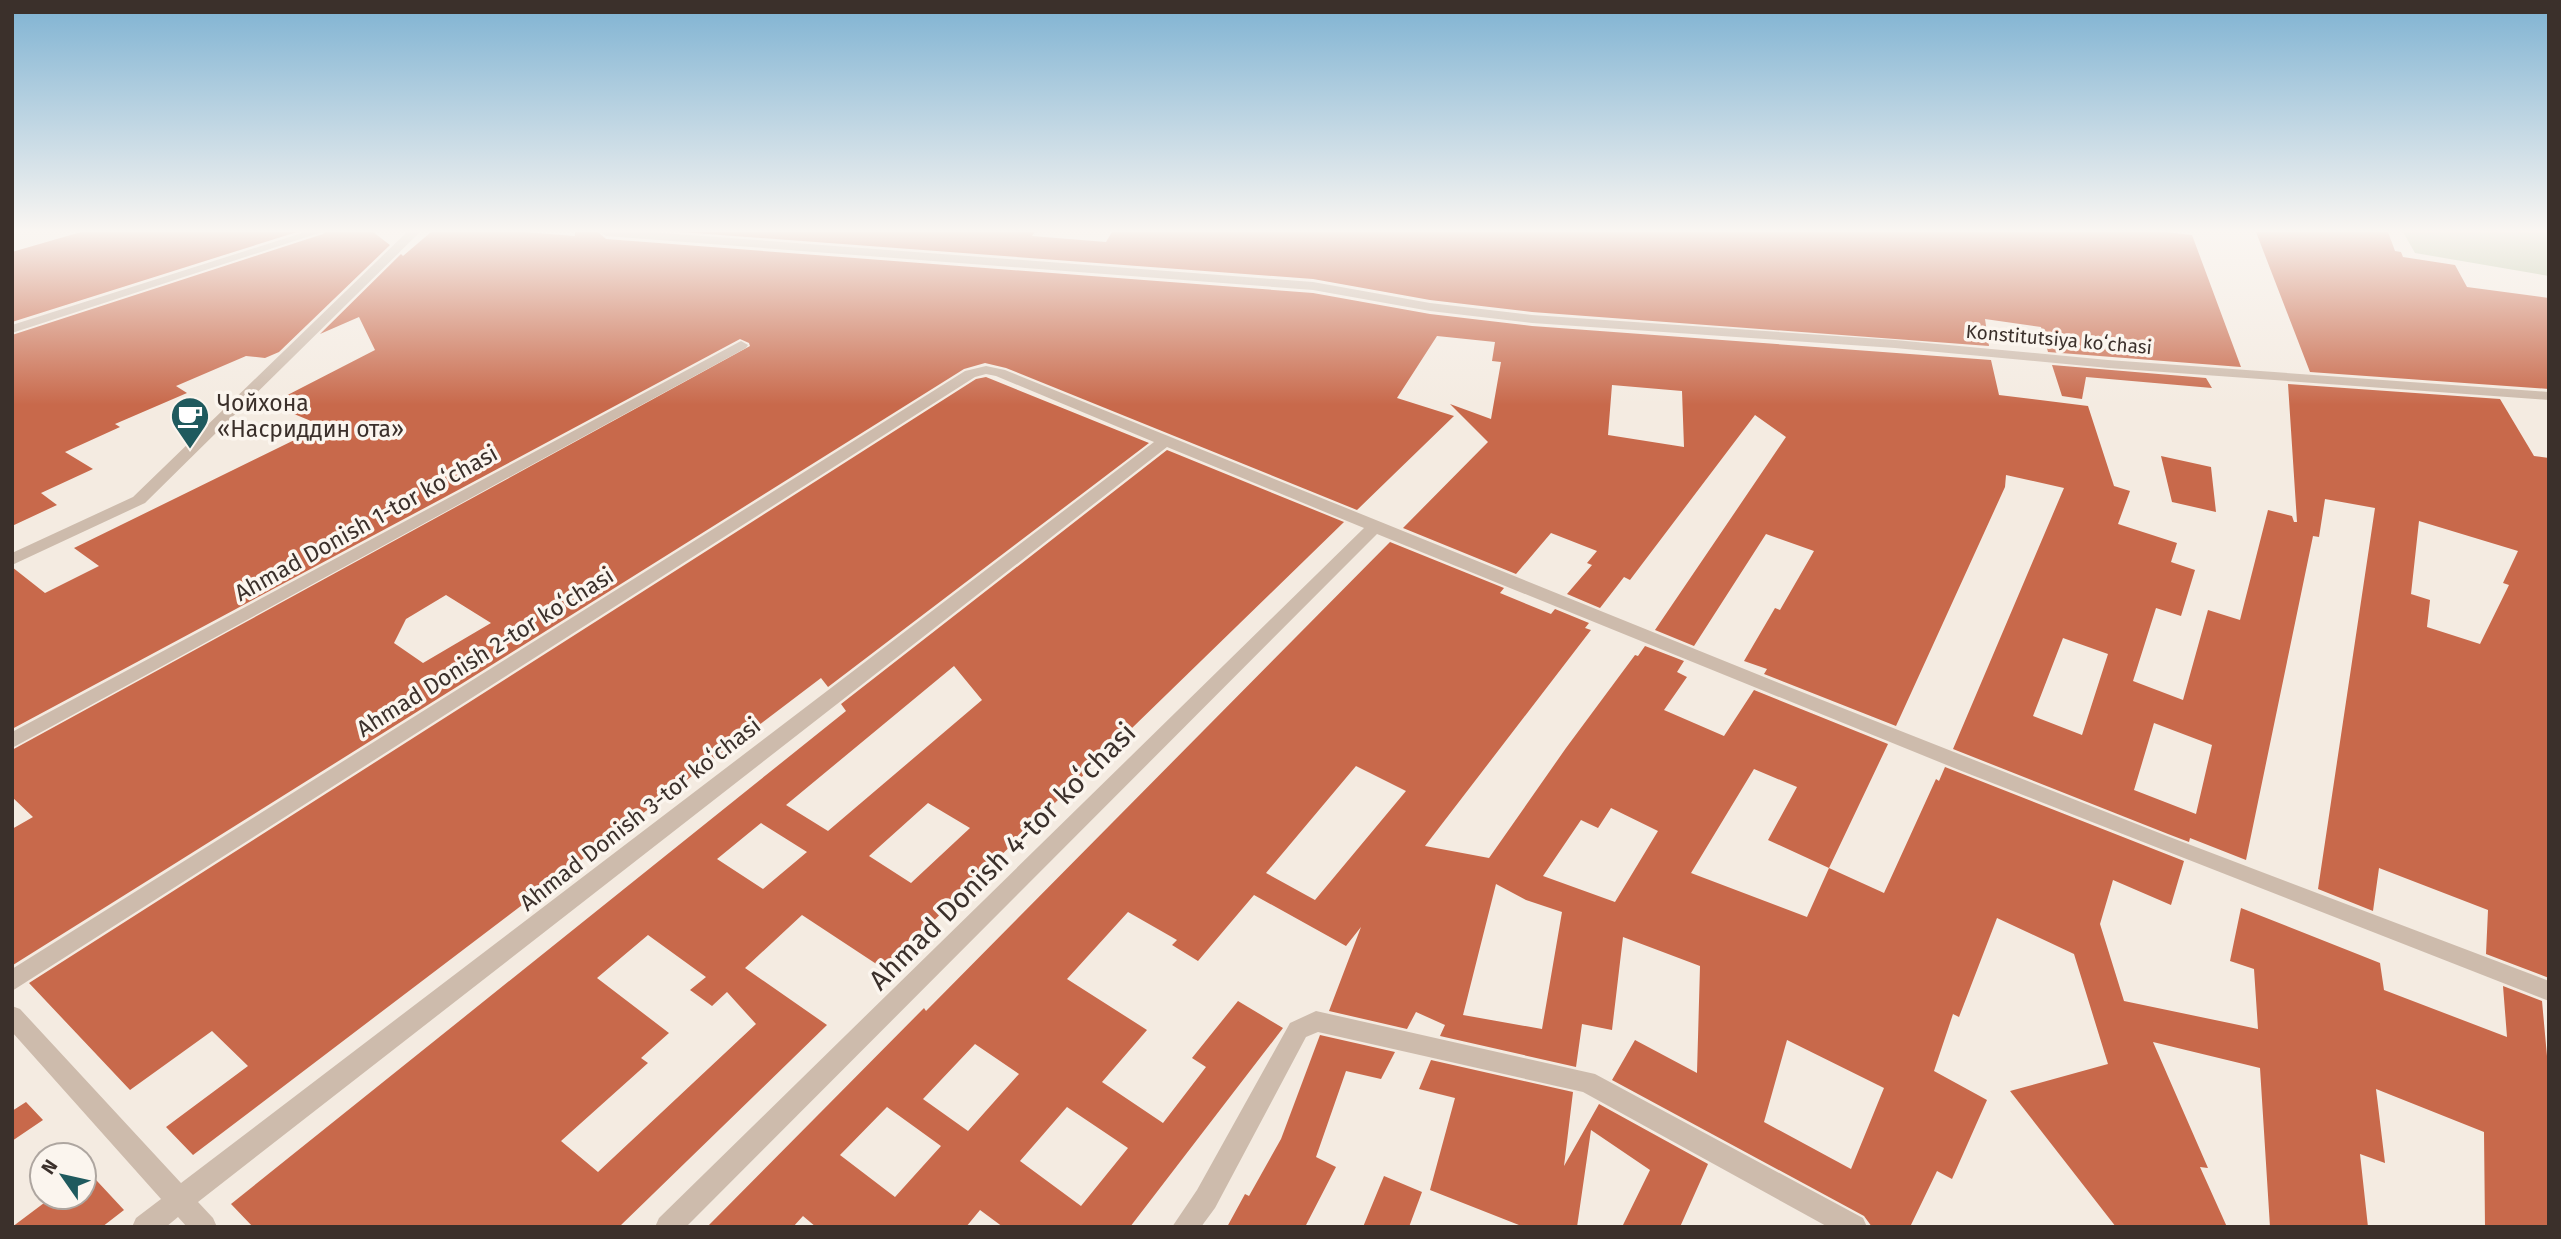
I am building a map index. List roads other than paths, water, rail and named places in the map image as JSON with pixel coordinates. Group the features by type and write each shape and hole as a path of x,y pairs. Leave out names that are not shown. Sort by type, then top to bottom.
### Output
{"street":[{"path":"12,329 135,290"},
{"path":"12,560 139,500 355,290"},
{"name":"Konstitutsiya koʻchasi","path":"1334,290 1430,307 1532,319 1895,344 2108,364 2549,396"},
{"name":"Ahmad Donish 1-tor koʻchasi","path":"12,741 741,345"},
{"name":"Ahmad Donish 2-tor koʻchasi","path":"12,981 970,374 986,370 1000,373 1165,441"},
{"path":"1165,441 1924,750 2549,991"},
{"name":"Ahmad Donish 3-tor koʻchasi","path":"145,1227 1165,441"},
{"name":"Ahmad Donish 4-tor koʻchasi","path":"668,1227 1376,526"},
{"path":"12,1016 204,1227"},
{"path":"1185,1227 1206,1199 1298,1030 1316,1021 1587,1082 1854,1227"}],"place":[{"name":"Чойхона «Насриддин ота»","path":"190,450"}]}
